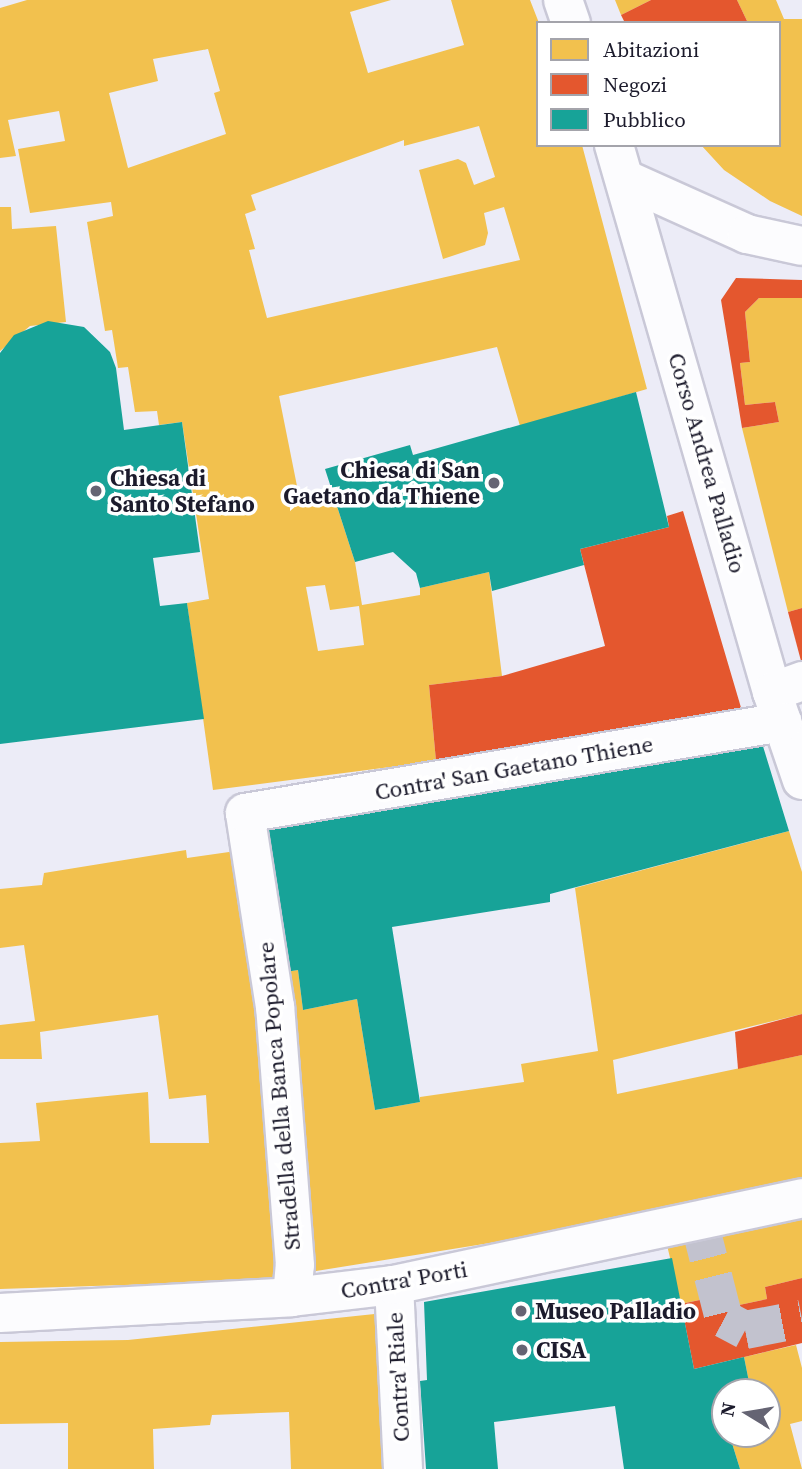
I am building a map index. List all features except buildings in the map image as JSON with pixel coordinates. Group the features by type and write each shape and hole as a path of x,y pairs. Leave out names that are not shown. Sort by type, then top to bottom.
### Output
{"street":[{"path":"563,0 570,21"},
{"path":"620,163 747,234 802,246"},
{"name":"Corso Andrea Palladio","path":"620,163 785,698 802,780"},
{"name":"Contra' San Gaetano Thiene","path":"245,813 785,698"},
{"name":"Stradella della Banca Popolare","path":"245,813 275,1007 295,1265 292,1297"},
{"name":"Contra' Porti","path":"0,1312 292,1297 394,1285 802,1198"},
{"name":"Contra' Riale","path":"394,1285 403,1469"}],"tunnel":[{"path":"699,1221 724,1319 745,1330 802,1319"}],"place":[{"name":"Chiesa di San Gaetano da Thiene","path":"494,483"},
{"name":"Chiesa di Santo Stefano","path":"96,491"},
{"name":"Museo Palladio","path":"521,1311"},
{"name":"CISA","path":"522,1350"}]}
